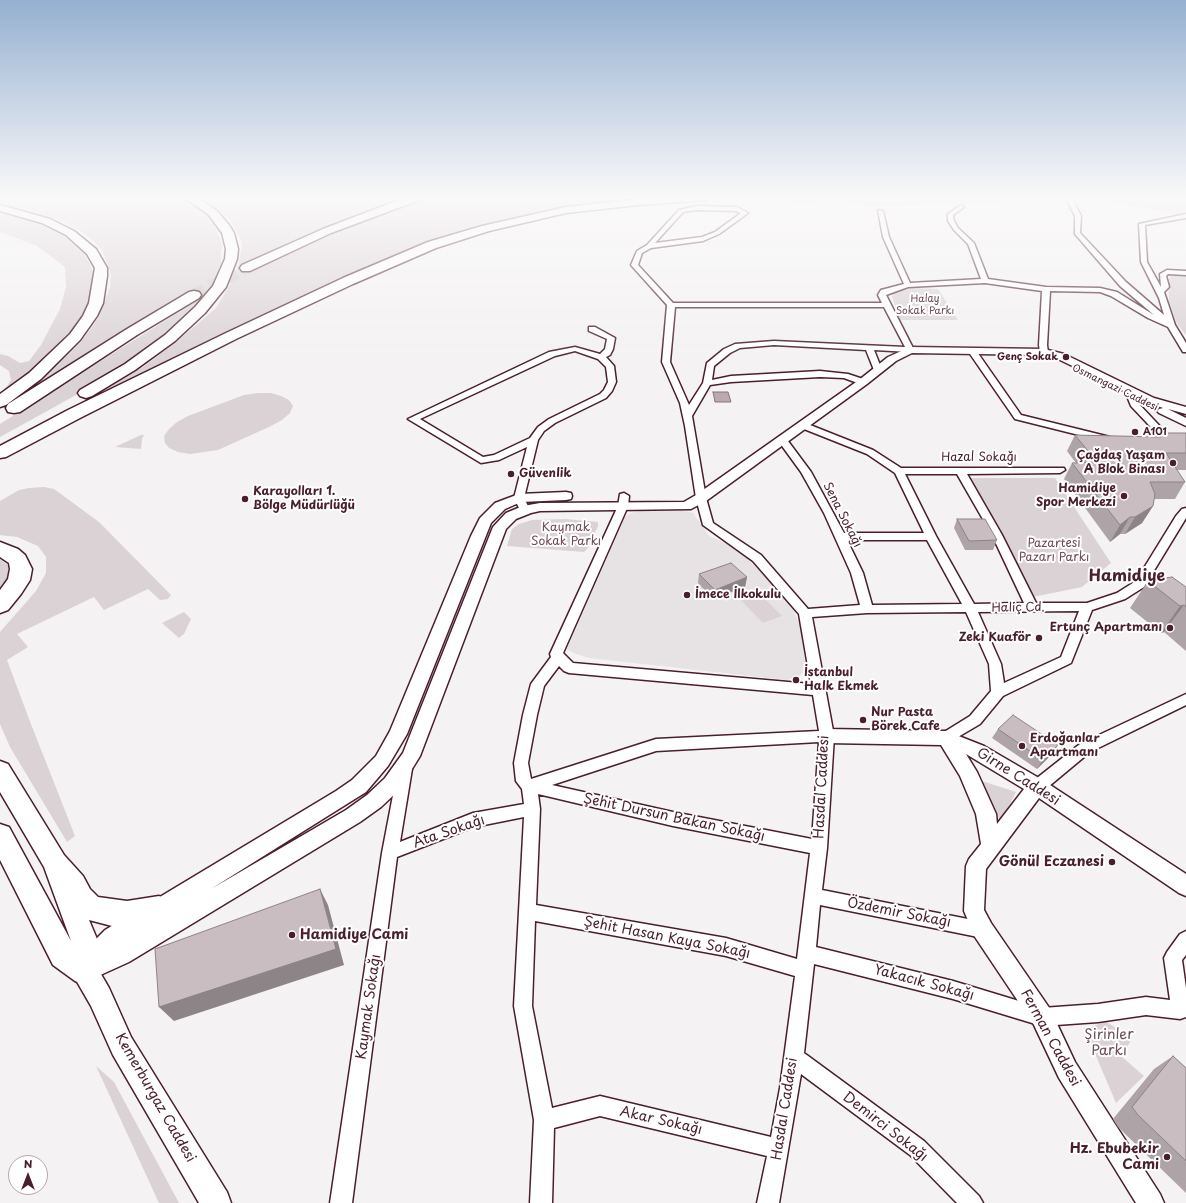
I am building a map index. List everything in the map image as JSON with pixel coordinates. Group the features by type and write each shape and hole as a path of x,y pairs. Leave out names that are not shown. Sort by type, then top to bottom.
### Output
{"highway":[{"path":"0,402 35,376 75,337 90,316 99,294 101,276 100,268 93,253"},
{"path":"0,442 136,363 176,333 214,296 225,277 232,253"},
{"path":"246,268 279,253"},
{"path":"0,453 74,414 252,326 413,253"},
{"path":"0,416 132,332 194,295"},
{"path":"0,549 11,554 18,560 21,569 18,580 13,589 0,606"}],"main road":[{"path":"0,771 55,863 74,885 81,898 91,908 112,913 127,914 159,909"},
{"path":"0,835 63,955 85,971 88,951 55,863"},
{"name":"Kemerburgaz Caddesi","path":"85,971 100,997 122,1046 216,1203"}],"street":[{"path":"639,253 634,265 671,305 886,305"},
{"path":"893,253 908,286"},
{"path":"975,253 985,281"},
{"path":"1095,253 1123,284 1171,324"},
{"path":"1144,253 1144,262 1160,292 1171,324 1186,350"},
{"path":"1160,292 1165,287 1162,275 1167,272 1186,273"},
{"path":"910,350 882,295 884,292 908,286 985,281 1046,289 1100,290 1114,294 1151,316 1171,324"},
{"path":"1044,352 1043,345 1046,289"},
{"path":"671,305 666,362 684,403 701,498 708,525 757,558 805,613"},
{"path":"592,329 611,338 607,353 601,357"},
{"path":"687,416 707,383 710,365 727,351 738,346 774,343 910,350 1044,352 1060,356 1150,400 1186,411"},
{"path":"869,347 878,370"},
{"path":"85,971 121,954 353,816 374,801 392,784 406,764 420,734 500,526 522,504 533,440 541,429 552,421 603,396 608,391 612,382 610,366 601,357 588,352 565,350 552,354 413,419 481,460 496,458 533,440"},
{"path":"85,971 98,953 113,938 343,797 359,786 370,775 382,761 398,734 478,536 486,521 500,506 522,504 540,507 623,501 686,506 701,498 863,382 892,358 910,350"},
{"path":"972,351 1018,418 1114,440"},
{"name":"Osmangazi Caddesi","path":"1044,352 1050,357 1186,423"},
{"path":"707,383 731,379 820,374 845,376 863,382"},
{"path":"1131,396 1134,404 1166,439"},
{"path":"802,425 870,452 899,471 931,536 970,608 994,664 998,692"},
{"name":"Sena Sokağı","path":"782,439 806,472 828,512 857,573 867,609"},
{"path":"1152,439 1180,439"},
{"name":"Hazal Sokağı","path":"899,471 1060,470"},
{"path":"960,471 997,535 1032,608"},
{"path":"623,501 556,654 569,668 819,690"},
{"name":"Haliç Cd.","path":"805,613 867,609 1087,607 1121,596 1140,584 1184,516"},
{"path":"839,537 931,536"},
{"path":"1140,584 1151,594"},
{"path":"991,846 986,814 968,772 946,738 974,720 998,692 1066,660 1087,607"},
{"name":"Hasdal Caddesi","path":"768,1203 790,1088 794,1058 819,848 827,736 805,613"},
{"path":"541,1203 544,1120 523,1006 528,912 528,861 532,810 529,786 523,781 521,763 530,715 538,684 559,658"},
{"path":"1037,788 1085,748 1186,699"},
{"path":"529,786 656,745 827,736"},
{"name":"Girne Caddesi","path":"827,736 946,738 978,751 1186,886"},
{"name":"Kaymak Sokağı","path":"341,1203 390,853 406,764"},
{"name":"Şehit Dursun Bakan Sokağı","path":"529,786 674,819 819,848"},
{"name":"Ferman Caddesi","path":"1037,788 976,866 974,911 984,930 1042,1017 1066,1070 1151,1203"},
{"name":"Ata Sokağı","path":"390,853 473,820 532,810"},
{"name":"Özdemir Sokağı","path":"814,896 984,930"},
{"name":"Şehit Hasan Kaya Sokağı","path":"528,912 805,961"},
{"path":"1042,1017 1098,1013 1146,1006 1183,1011 1173,958 1186,940"},
{"name":"Yakacık Sokağı","path":"805,961 953,990 1042,1017"},
{"name":"Demirci Sokağı","path":"794,1058 917,1148 972,1203"},
{"name":"Akar Sokağı","path":"544,1120 600,1106 778,1149"}],"shaded area":[{"path":"713,392 728,392 731,402 715,402"},
{"name":"İmece İlkokulu","path":"639,511 684,511 693,513 709,536 737,548 788,601 801,627 806,670 799,676 787,680 589,658 567,649 625,517 631,513"}],"green space":[{"path":"47,253 84,253 95,275 92,293 81,318 59,346 35,369 4,391 11,380 9,371 0,365 0,354 8,356 20,363 29,361 41,345 60,309 66,287 65,267"},
{"path":"103,253 221,253 221,263 210,292 168,335 96,384 0,437 0,424 203,297 191,294 15,399 49,373 80,343 99,317 110,287 111,275"},
{"path":"240,253 268,253 246,263 240,269 249,271 290,253 419,253 36,428 143,367 175,343 216,308 232,281 239,263"},
{"path":"1172,275 1186,275 1186,335 1177,324 1169,303 1168,280"},
{"name":"Halay Sokak Parkı","path":"911,288 938,289 958,320 900,320 892,297 893,293"},
{"path":"271,393 289,400 293,406 290,413 282,420 269,427 218,450 190,454 178,452 169,448 165,443 164,436 169,429 177,422 188,416 244,395"},
{"path":"144,435 141,449 115,447"},
{"name":"Pazartesi Pazarı Parkı","path":"970,478 1055,478 1111,563 1082,587 1033,597"},
{"path":"44,487 54,489 99,522 171,595 168,599 160,600 148,589 104,610 94,597 17,634 28,647 7,660 75,836 67,842 10,747 0,724 0,632 36,591 46,573 46,557 38,546 17,537 0,535 0,501 19,490"},
{"name":"Kaymak Sokak Parkı","path":"565,519 598,522 598,526 588,548 584,552 507,546 512,529 519,524 532,520"},
{"path":"0,559 8,565 9,578 0,593"},
{"path":"755,589 782,616 763,623 737,596"},
{"path":"184,612 191,619 184,634 179,638 162,623"},
{"path":"982,781 1016,792 1000,821"},
{"name":"Şirinler Parkı","path":"1105,1021 1132,1038 1122,1057 1144,1076 1116,1103 1085,1030"},
{"path":"96,1066 114,1082 179,1203 159,1203"}],"building":[{"path":"1158,433 1186,433 1186,453 1166,453 1185,482 1150,482 1155,494 1153,506 1135,517 1130,517 1120,525 1072,463 1097,462 1075,435 1161,437"},
{"path":"957,519 985,519 997,540 969,541"},
{"path":"731,563 747,577 715,590 699,574"},
{"path":"1172,577 1186,587 1186,607 1184,605 1180,606 1148,581"},
{"path":"1013,715 1058,745 1043,760 998,729"},
{"name":"Hamidiye Cami","path":"320,889 336,949 159,1007 155,949"},
{"path":"1173,1056 1186,1068 1186,1161 1138,1115 1132,1107"}],"tunnel":[{"path":"194,295 246,268"}],"place":[{"name":"Genç Sokak","path":"1066,357"},
{"name":"A101","path":"1135,432"},
{"name":"Çağdaş Yaşam A Blok Binası","path":"1173,463"},
{"name":"Güvenlik","path":"511,474"},
{"name":"Hamidiye Spor Merkezi","path":"1124,496"},
{"name":"Karayolları 1. Bölge Müdürlüğü","path":"245,499"},
{"name":"İmece İlkokulu","path":"687,595"},
{"name":"Ertunç Apartmanı","path":"1170,628"},
{"name":"Zeki Kuaför","path":"1039,638"},
{"name":"İstanbul Halk Ekmek","path":"796,680"},
{"name":"Nur Pasta Börek Cafe","path":"863,720"},
{"name":"Erdoğanlar Apartmanı","path":"1022,746"},
{"name":"Gönül Eczanesi","path":"1112,862"},
{"name":"Hamidiye Cami","path":"292,935"},
{"name":"Hz. Ebubekir Cami","path":"1167,1157"}],"district":[{"name":"Hamidiye","path":"1127,577"}]}
